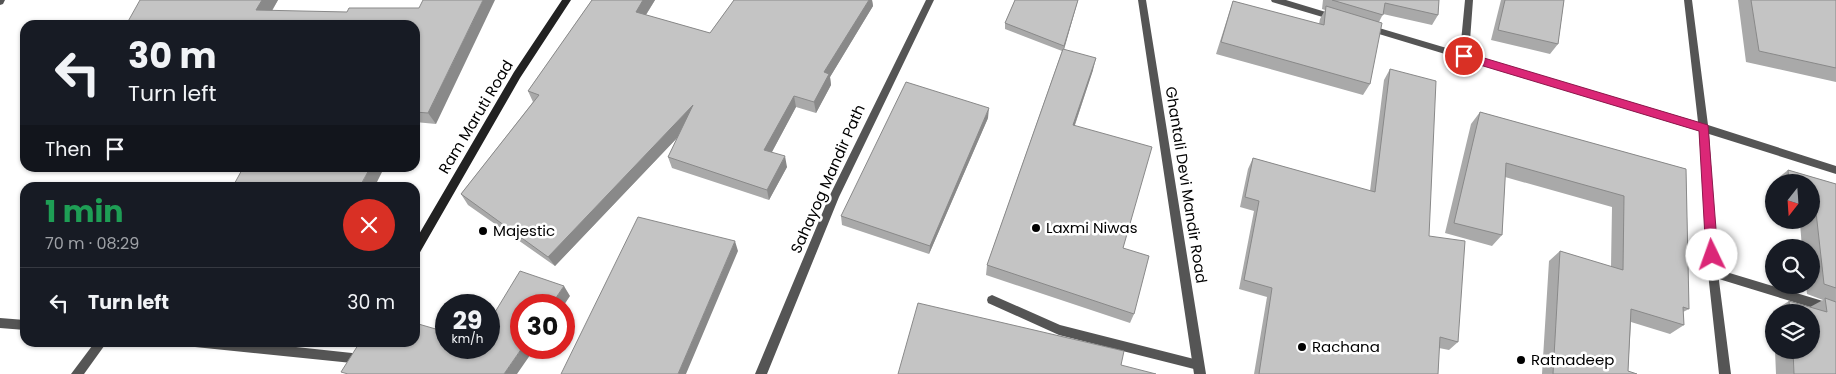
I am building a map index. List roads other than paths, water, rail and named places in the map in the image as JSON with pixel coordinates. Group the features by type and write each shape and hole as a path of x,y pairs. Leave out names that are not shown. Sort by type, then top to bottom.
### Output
{"street":[{"name":"Ram Maruti Road","path":"420,242 517,75 567,0"},
{"name":"Sahayog Mandir Path","path":"761,374 834,197 930,0"},
{"name":"Ghantali Devi Mandir Road","path":"1142,0 1199,370"},
{"path":"1274,0 1704,128 1836,170"},
{"path":"1464,56 1468,0"},
{"path":"1688,0 1704,128 1713,273 1725,374"},
{"path":"1713,273 1836,310"},
{"path":"992,300 1059,330 1199,370"},
{"path":"0,323 20,325"},
{"path":"77,374 98,347"},
{"path":"244,347 352,358"}],"place":[{"name":"Laxmi Niwas","path":"1036,228"},
{"name":"Majestic","path":"483,231"},
{"name":"Rachana","path":"1302,347"},
{"name":"Ratnadeep","path":"1521,360"}]}
